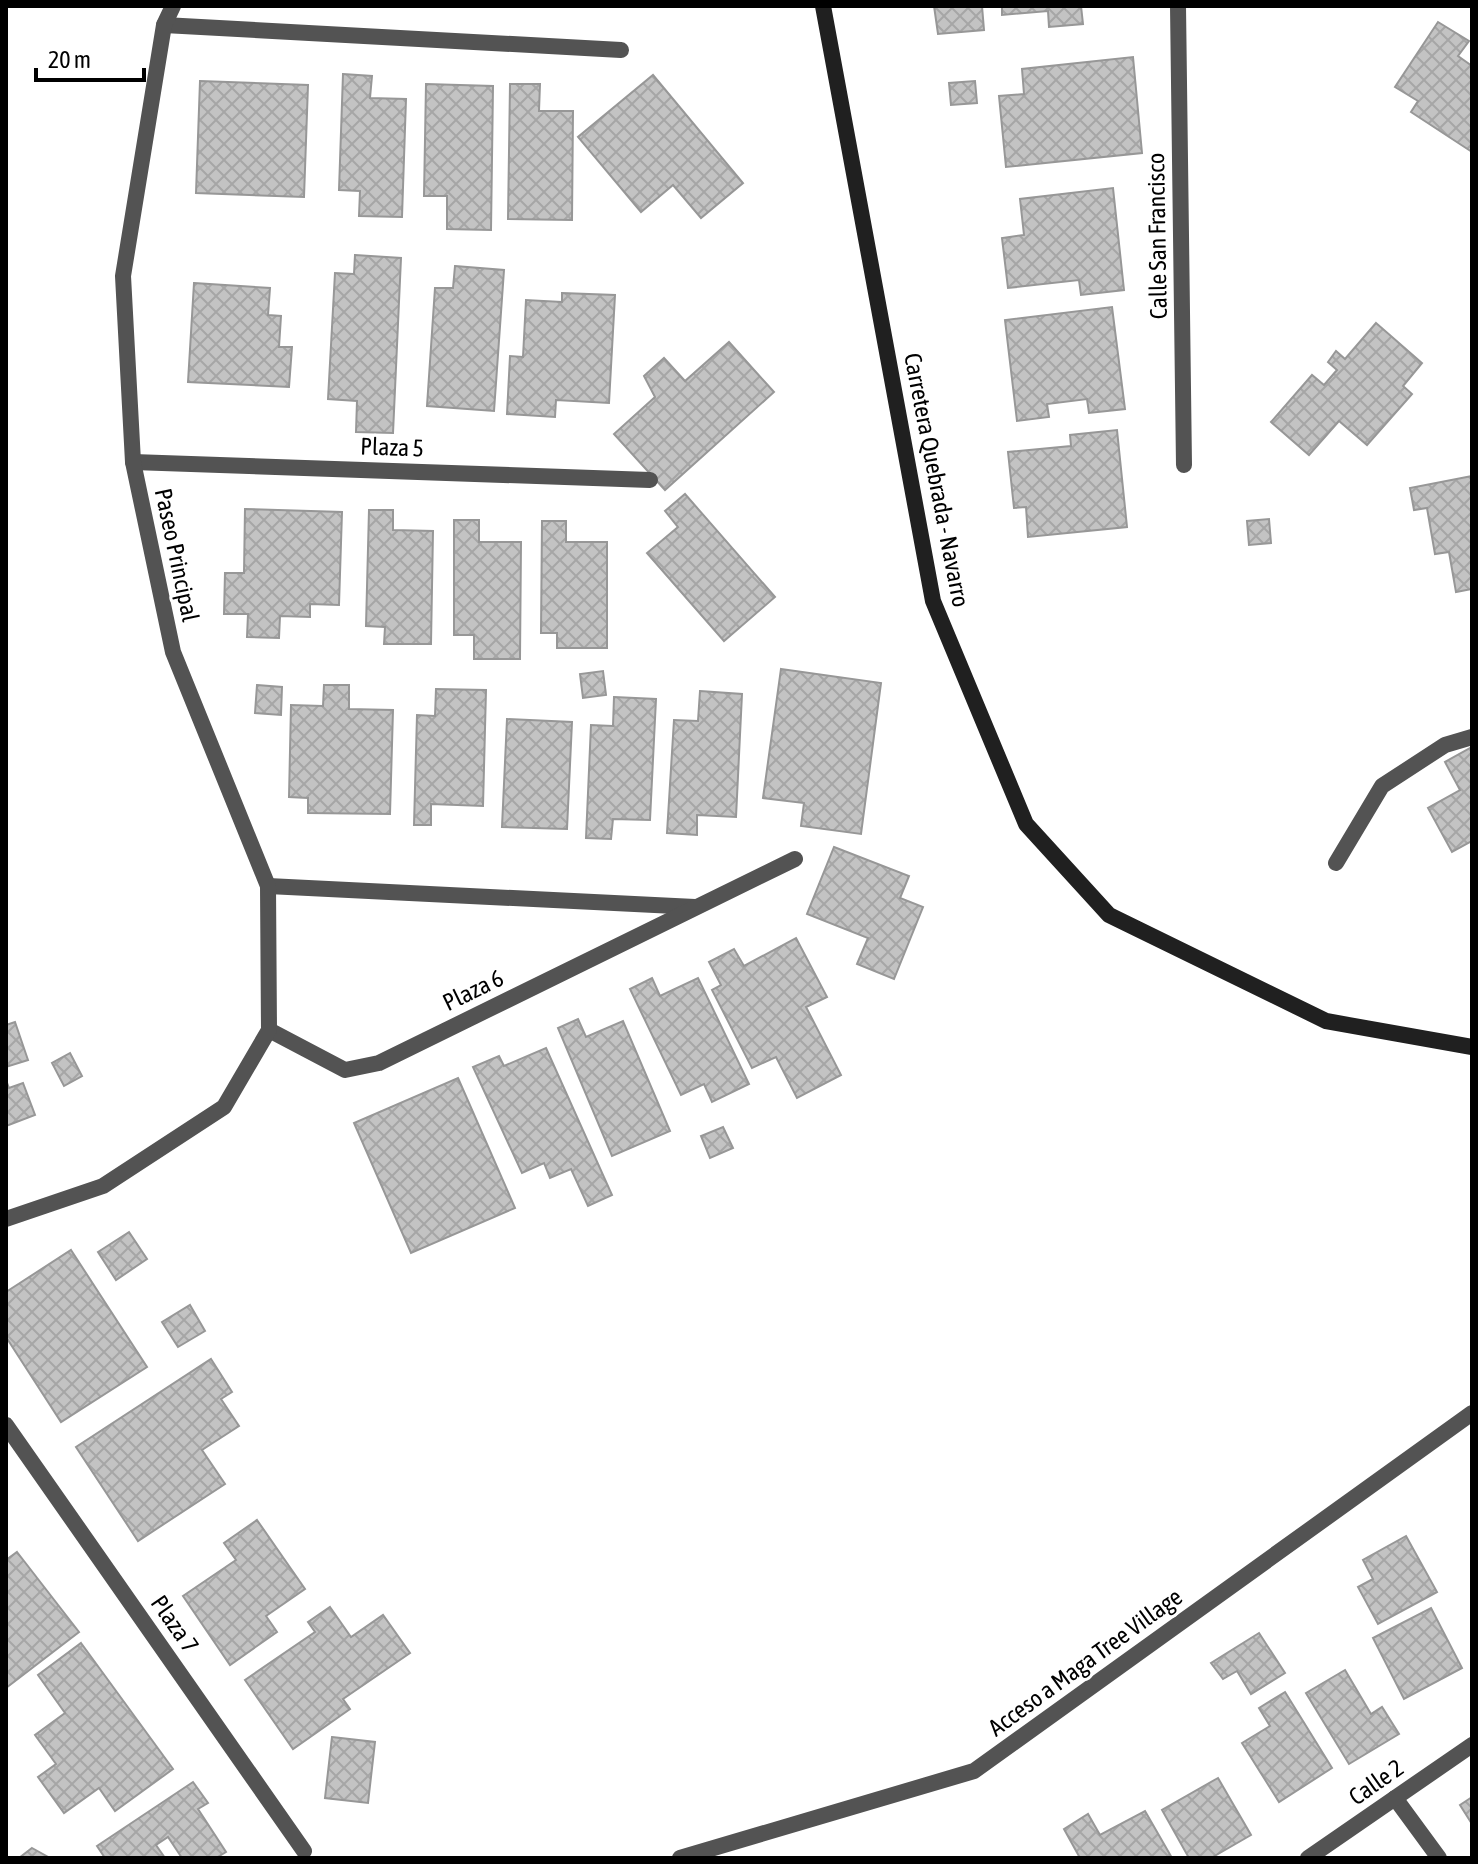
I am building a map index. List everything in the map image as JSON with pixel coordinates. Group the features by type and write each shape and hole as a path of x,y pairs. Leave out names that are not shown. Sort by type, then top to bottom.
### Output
{"street":[{"name":"Paseo Principal","path":"173,6 164,25 123,276 133,462 173,652 268,886 269,1030"},
{"name":"Carretera Quebrada - Navarro","path":"823,6 933,601 1026,824 1109,915 1326,1021 1472,1047"},
{"name":"Calle San Francisco","path":"1178,6 1184,465"},
{"path":"164,25 621,50"},
{"name":"Plaza 5","path":"133,462 650,480"},
{"path":"1336,863 1382,786 1445,745 1472,737"},
{"name":"Plaza 6","path":"269,1030 345,1070 379,1063 795,859"},
{"name":"Plaza 6","path":"268,886 697,907"},
{"path":"6,1219 103,1186 224,1107 269,1030"},
{"name":"Acceso a Maga Tree Village","path":"680,1858 974,1771 1472,1413"},
{"name":"Plaza 7","path":"6,1425 304,1851"},
{"name":"Calle 2","path":"1308,1858 1472,1745"},
{"path":"1395,1798 1439,1858"}],"building":[{"path":"934,6 982,6 984,30 938,34"},
{"path":"1002,6 1081,6 1083,24 1049,27 1048,11 1002,15"},
{"path":"1438,22 1469,41 1458,56 1472,66 1472,152 1411,112 1418,101 1395,87"},
{"path":"1133,57 1142,153 1006,167 999,96 1024,94 1022,69"},
{"path":"343,74 372,76 370,98 406,99 402,217 359,216 360,191 339,190"},
{"path":"653,75 743,183 701,218 673,185 641,212 578,137"},
{"path":"200,81 308,85 304,197 196,193"},
{"path":"975,81 977,103 951,105 949,83"},
{"path":"426,84 493,86 491,230 447,229 447,196 424,196"},
{"path":"510,84 540,84 539,111 573,111 572,220 508,219"},
{"path":"1113,188 1124,290 1081,295 1079,280 1008,288 1002,238 1024,235 1020,199"},
{"path":"355,255 401,258 393,433 356,432 357,401 328,399 335,273 354,274"},
{"path":"455,266 504,270 494,411 427,406 435,288 453,288"},
{"path":"194,283 270,288 268,315 281,316 279,347 292,347 289,387 188,382"},
{"path":"562,293 615,295 609,403 556,400 555,417 507,414 510,356 523,357 526,300 562,302"},
{"path":"1112,307 1125,409 1089,413 1087,399 1047,404 1049,417 1017,421 1005,320"},
{"path":"1376,323 1422,363 1403,386 1412,394 1367,445 1339,421 1309,455 1271,422 1312,375 1324,385 1337,370 1328,362 1336,351 1345,359"},
{"path":"729,342 774,392 665,490 614,434 655,397 644,376 664,358 685,381"},
{"path":"1117,430 1127,527 1028,537 1026,507 1014,508 1008,452 1071,446 1070,435"},
{"path":"1472,476 1472,589 1456,592 1449,552 1435,554 1427,508 1414,510 1410,488"},
{"path":"685,494 775,597 724,641 647,553 678,527 665,511"},
{"path":"245,509 342,512 339,605 310,604 310,617 280,616 279,638 247,637 248,614 224,614 225,573 244,573"},
{"path":"369,510 393,510 393,530 433,531 431,644 384,644 385,627 366,626"},
{"path":"1269,519 1271,543 1249,545 1247,521"},
{"path":"454,520 479,520 479,542 521,542 520,659 474,659 474,635 454,635"},
{"path":"542,521 566,521 566,542 607,542 607,648 557,648 557,633 541,633"},
{"path":"781,669 881,683 861,834 801,826 804,803 763,798"},
{"path":"603,671 606,695 583,698 580,674"},
{"path":"257,685 282,687 281,715 255,713"},
{"path":"324,685 349,685 349,709 393,710 390,814 308,813 308,798 289,797 291,705 323,706"},
{"path":"436,689 486,690 483,806 431,804 431,825 414,825 417,715 435,716"},
{"path":"700,691 742,694 736,817 697,815 697,835 667,833 674,720 698,721"},
{"path":"614,697 656,699 650,820 613,819 611,839 586,838 591,725 613,726"},
{"path":"507,719 572,722 567,829 502,827"},
{"path":"1472,747 1472,841 1452,852 1428,808 1460,790 1445,762"},
{"path":"834,847 909,876 900,898 923,907 894,979 857,964 868,938 807,914"},
{"path":"796,938 827,997 806,1007 841,1075 797,1098 776,1057 752,1068 712,990 721,985 709,962 734,949 744,966"},
{"path":"652,978 660,996 698,978 749,1084 712,1102 704,1084 681,1095 630,989"},
{"path":"578,1019 586,1037 623,1021 670,1131 612,1156 558,1028"},
{"path":"15,1022 28,1060 6,1067 6,1025"},
{"path":"546,1048 612,1195 588,1206 571,1169 550,1178 544,1163 522,1173 473,1067 499,1056 504,1066"},
{"path":"70,1053 82,1076 64,1086 52,1063"},
{"path":"458,1078 515,1208 411,1253 354,1123"},
{"path":"6,1080 9,1088 23,1083 35,1115 6,1126"},
{"path":"723,1127 733,1148 710,1158 701,1136"},
{"path":"129,1232 147,1259 116,1280 98,1252"},
{"path":"71,1250 147,1367 61,1422 6,1337 6,1292"},
{"path":"190,1305 205,1331 178,1347 162,1322"},
{"path":"211,1359 232,1392 221,1399 239,1426 202,1450 225,1484 138,1541 76,1447"},
{"path":"257,1520 305,1589 266,1616 277,1632 230,1665 183,1596 236,1560 224,1543"},
{"path":"1406,1536 1437,1592 1378,1624 1358,1587 1373,1579 1363,1560"},
{"path":"17,1552 79,1632 6,1688 6,1560"},
{"path":"330,1607 351,1637 383,1615 410,1653 343,1699 350,1709 293,1749 245,1680 315,1632 308,1622"},
{"path":"1431,1608 1462,1668 1404,1699 1373,1638"},
{"path":"1259,1633 1285,1673 1251,1694 1237,1671 1223,1679 1211,1663"},
{"path":"81,1643 173,1769 115,1811 99,1788 64,1813 38,1777 56,1764 35,1735 65,1713 38,1675"},
{"path":"1345,1670 1371,1714 1382,1707 1399,1734 1349,1764 1306,1693"},
{"path":"1285,1692 1332,1768 1279,1802 1242,1743 1270,1726 1259,1708"},
{"path":"332,1737 375,1742 368,1803 325,1798"},
{"path":"1218,1778 1251,1835 1211,1858 1189,1858 1162,1810"},
{"path":"193,1782 208,1803 198,1809 226,1852 216,1858 182,1858 168,1837 156,1845 165,1858 105,1858 97,1846"},
{"path":"1472,1797 1472,1824 1460,1805"},
{"path":"1145,1811 1172,1858 1080,1858 1064,1829 1088,1814 1100,1835"},
{"path":"32,1848 50,1858 19,1858"}]}
